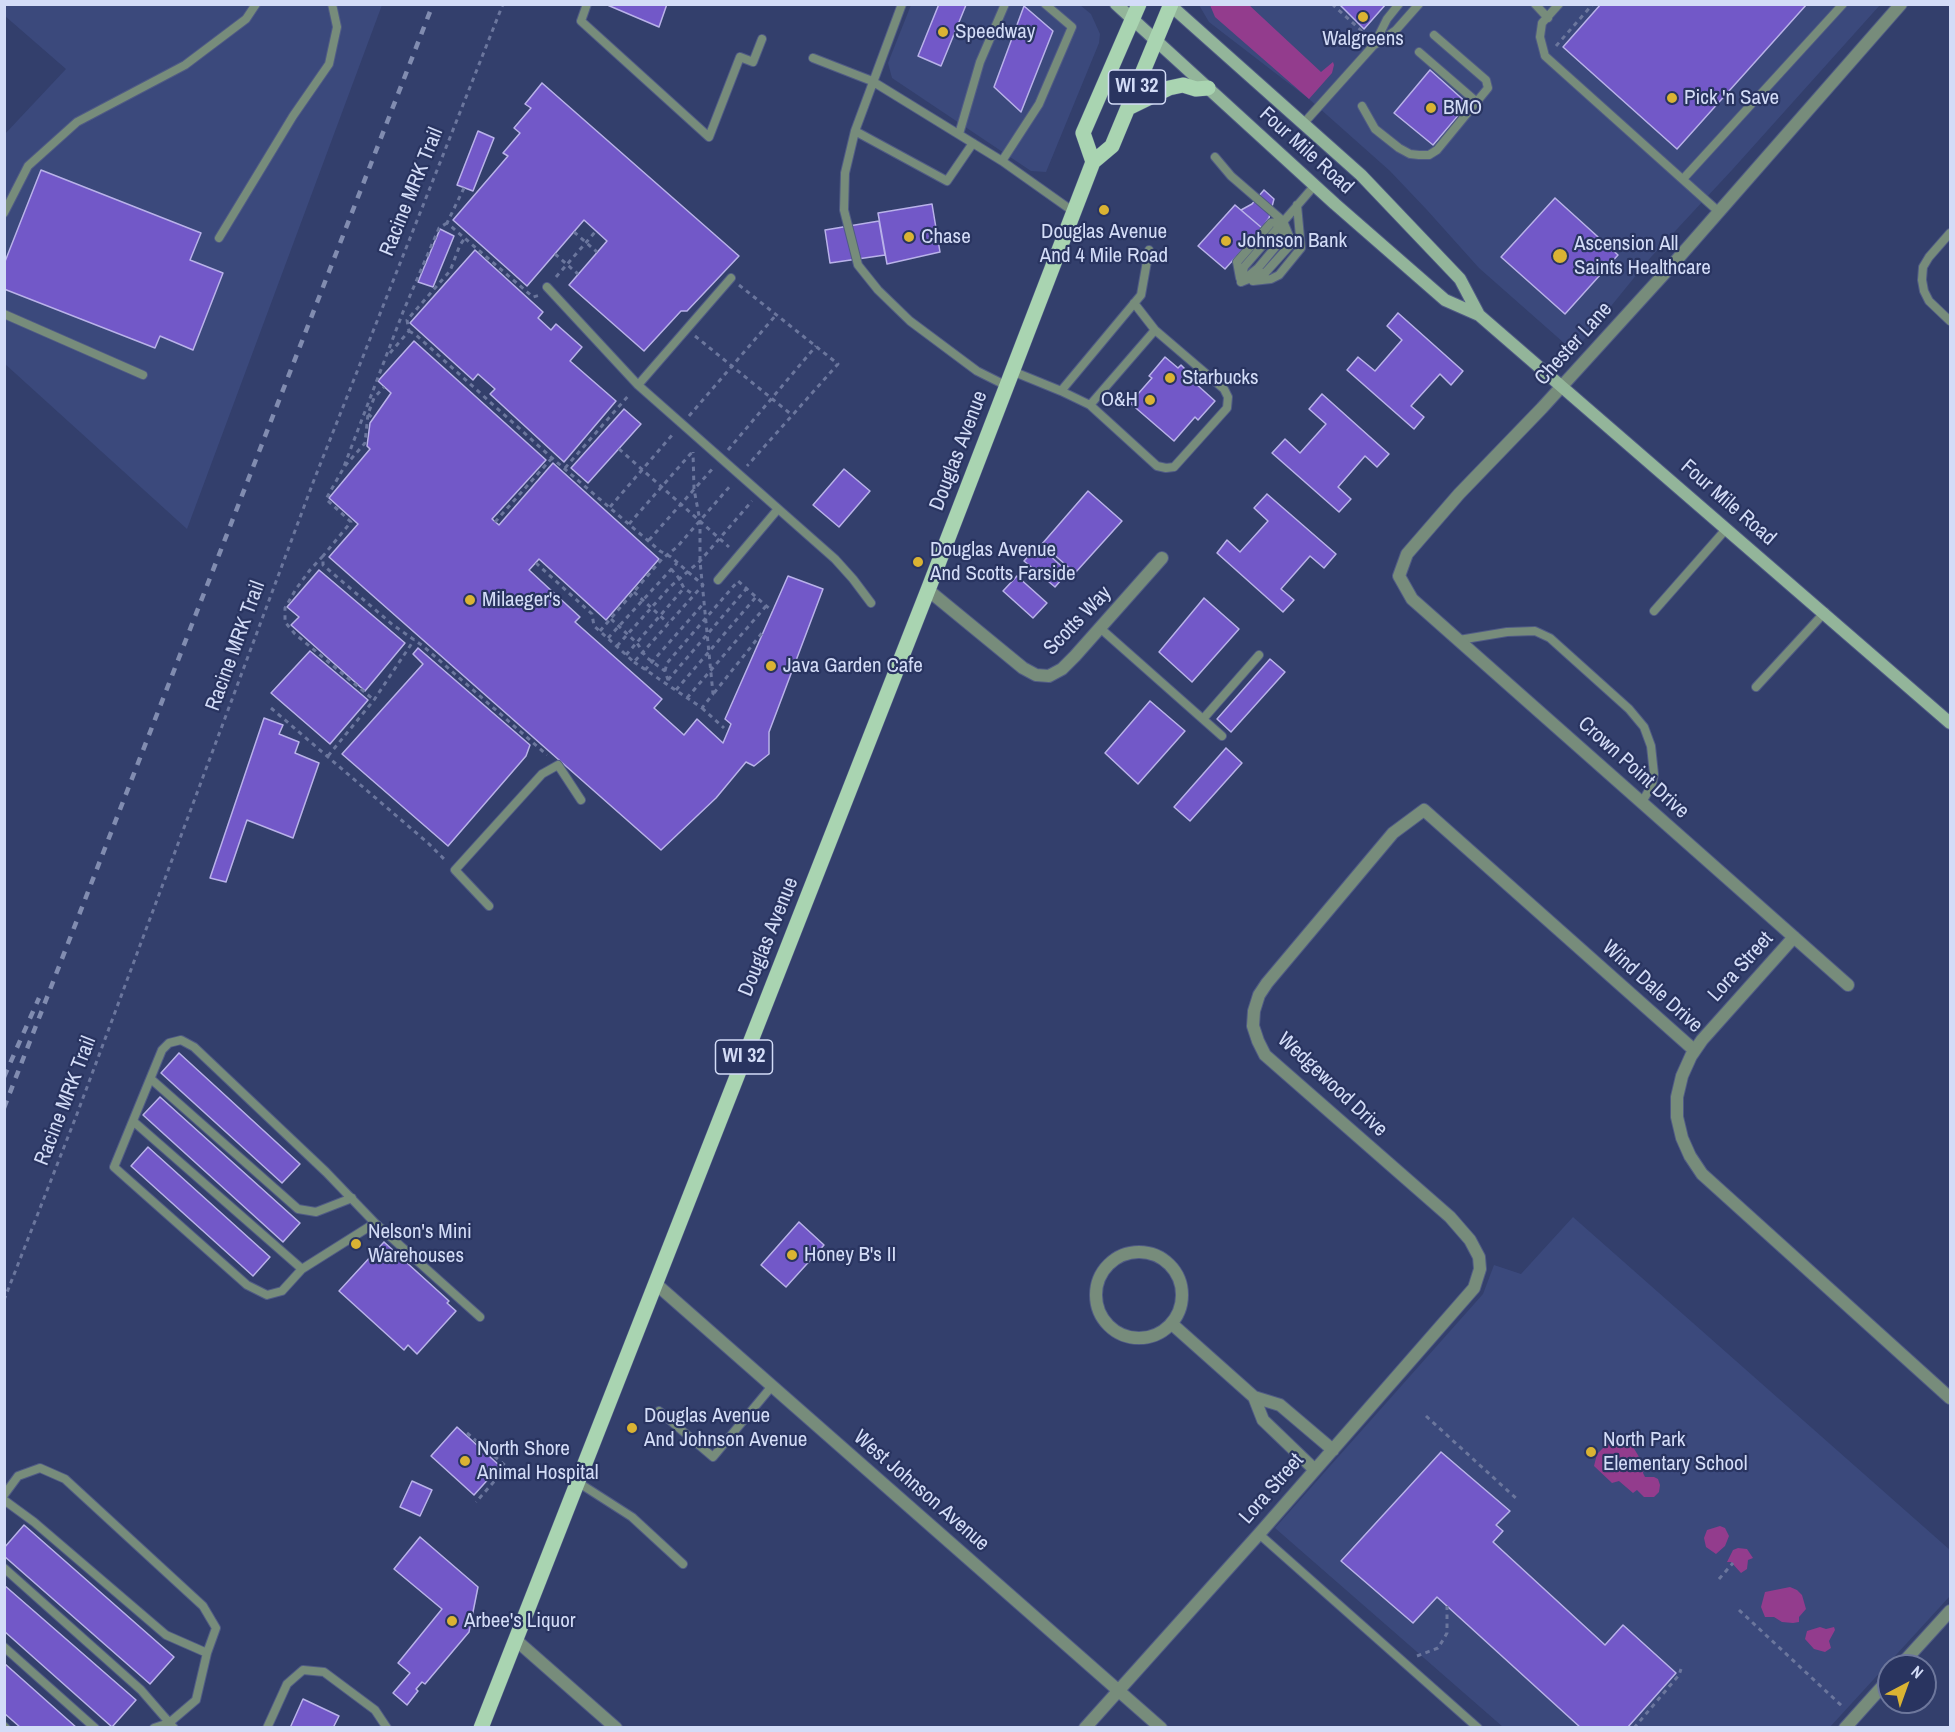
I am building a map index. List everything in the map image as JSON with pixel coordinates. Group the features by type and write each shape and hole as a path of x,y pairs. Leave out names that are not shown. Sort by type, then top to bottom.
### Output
{"main road":[{"name":"Four Mile Road","path":"1116,4 1444,300 1479,315 1950,723"},
{"name":"WI 32","path":"1093,162 1083,133 1139,4"},
{"name":"Four Mile Road","path":"1170,5 1360,175 1460,279 1479,315"},
{"name":"Douglas Avenue","path":"482,1728 928,590 1093,162 1112,146 1170,5"},
{"path":"1128,108 1169,88 1183,86 1197,89 1208,88"}],"street":[{"name":"Chester Lane","path":"1399,576 1407,554 1459,494 1562,385 1719,212 1901,4"},
{"name":"Scotts Way","path":"928,590 1023,668 1036,675 1049,676 1062,669 1162,558"},
{"name":"Crown Point Drive","path":"1399,576 1412,598 1848,985"},
{"name":"Wind Dale Drive","path":"1424,810 1694,1050 1682,1076 1677,1097 1677,1117 1686,1147 1702,1174 1950,1398"},
{"name":"Wedgewood Drive","path":"1424,810 1393,832 1267,983 1259,995 1254,1011 1253,1026 1257,1041 1266,1055 1450,1217 1470,1240 1479,1257 1480,1269"},
{"name":"Lora Street","path":"1694,1050 1794,937"},
{"path":"1142,1252 1155,1255 1167,1262 1176,1273 1181,1285 1182,1299 1179,1312 1172,1324 1160,1334 1146,1338 1131,1338 1117,1333 1105,1324 1098,1311 1095,1296 1097,1281 1104,1268 1116,1258 1128,1253 1142,1252"},
{"name":"Lora Street","path":"1084,1728 1259,1534 1474,1288 1480,1269"},
{"name":"West Johnson Avenue","path":"656,1284 1161,1728"},
{"path":"1172,1324 1254,1397 1280,1405 1333,1450"},
{"path":"1254,1397 1263,1420 1315,1470"},
{"path":"1911,1654 1950,1611"},
{"path":"517,1641 616,1728"},
{"path":"1845,1728 1877,1692"}],"lane":[{"path":"4,213 28,166 77,122 185,65 246,19 256,4"},
{"path":"219,237 293,116 329,64 337,27 332,4"},
{"path":"587,4 581,21 710,137 740,57 753,62 762,39"},
{"path":"902,4 855,130 845,173 844,210 858,265 878,290 910,321 976,371 1007,386"},
{"path":"959,134 980,62 1005,4"},
{"path":"1002,161 1039,104 1072,27 1045,4"},
{"path":"1373,46 1387,19 1399,4"},
{"path":"1303,124 1373,46 1396,30 1419,4"},
{"path":"1534,4 1548,18"},
{"path":"1559,4 1542,23 1540,37 1545,56 1719,212"},
{"path":"1683,179 1843,4"},
{"path":"1362,106 1375,129 1385,139 1410,154 1429,154 1437,150 1478,103 1488,88 1486,80 1434,35"},
{"path":"1419,52 1478,103"},
{"path":"813,58 872,81 1002,161 1074,212"},
{"path":"855,130 947,181 973,143"},
{"path":"1215,157 1231,176 1283,221 1292,243 1266,272 1241,282"},
{"path":"1241,282 1244,267 1315,185"},
{"path":"1241,282 1271,279 1279,275 1295,257 1301,248 1297,205"},
{"path":"1950,233 1923,267 1922,280 1929,301 1950,321"},
{"path":"1061,391 1141,295 1149,250"},
{"path":"638,385 731,278"},
{"path":"547,287 638,385 835,559 871,603"},
{"path":"1012,371 1090,405 1157,466 1174,467 1227,408 1228,397 1224,389 1155,330 1134,303"},
{"path":"4,314 143,375"},
{"path":"1090,405 1155,330"},
{"path":"718,580 778,509"},
{"path":"1654,611 1727,528"},
{"path":"1756,687 1824,612"},
{"path":"1100,628 1222,736"},
{"path":"1459,640 1507,632 1535,631 1550,638 1629,709 1644,727 1650,746 1654,774 1652,785 1641,802"},
{"path":"1203,719 1259,655"},
{"path":"489,906 454,870 542,774 558,765 581,801"},
{"path":"375,1223 302,1269 282,1291 267,1295 247,1285 114,1167 162,1050 170,1043 181,1040 194,1047 326,1172 375,1223 480,1317"},
{"path":"151,1079 298,1209 316,1212 352,1198"},
{"path":"133,1121 302,1269"},
{"path":"659,1411 713,1457 772,1386"},
{"path":"4,1495 18,1476 40,1468 65,1479 203,1606 216,1628 207,1653 196,1700 172,1725 154,1728"},
{"path":"579,1483 632,1517 683,1564"},
{"path":"4,1500 34,1522 166,1635 207,1653"},
{"path":"1259,1534 1478,1728"},
{"path":"4,1568 141,1690 172,1725"},
{"path":"4,1647 95,1728"},
{"path":"267,1728 287,1683 303,1670 324,1672 375,1710 387,1728"}],"path":[{"name":"Racine MRK Trail","path":"4,1300 78,1114 314,480 503,4"},
{"path":"1332,4 1365,34 1372,26"},
{"path":"1545,56 1593,4"},
{"path":"374,700 295,634 285,622 285,608 310,570 351,522 327,499 343,468 352,439 439,228 447,223 464,188"},
{"path":"447,223 533,297 539,297 596,231"},
{"path":"574,232 597,252"},
{"path":"465,238 460,244 450,271 407,320 409,331 648,541 703,585"},
{"path":"555,254 578,274"},
{"path":"600,632 662,559 668,556 700,521 838,364 731,278"},
{"path":"610,507 776,315"},
{"path":"687,329 792,415"},
{"path":"388,355 409,331"},
{"path":"648,541 816,346"},
{"path":"565,468 638,385"},
{"path":"343,468 365,443 368,414 374,398 384,387"},
{"path":"368,414 373,418"},
{"path":"693,435 694,489 700,521 700,561 713,694"},
{"path":"619,449 739,556"},
{"path":"629,524 693,451"},
{"path":"495,522 552,458"},
{"path":"617,646 700,561 759,492"},
{"path":"323,556 323,565 334,576 414,640 558,765"},
{"path":"536,563 592,614 594,626 626,655 702,708 724,728"},
{"path":"608,638 677,563"},
{"path":"671,569 684,588 694,596"},
{"path":"665,671 667,663 738,581 772,611"},
{"path":"634,662 703,585"},
{"path":"626,655 684,588"},
{"path":"668,680 747,588"},
{"path":"634,592 669,623"},
{"path":"676,690 756,597"},
{"path":"645,669 704,602"},
{"path":"687,698 766,606"},
{"path":"611,619 665,671 670,687"},
{"path":"702,708 762,633"},
{"path":"327,756 374,700 414,640"},
{"path":"271,708 428,843 454,870"},
{"path":"1426,1416 1519,1501"},
{"path":"467,1433 507,1467 476,1502"},
{"path":"1719,1579 1733,1563"},
{"path":"1401,1659 1430,1653 1438,1648 1447,1633 1447,1606"},
{"path":"1739,1610 1854,1717"},
{"path":"1634,1728 1679,1675 1681,1669"}],"shaded area":[{"path":"5,5 382,5 187,529 5,364 4,135 66,69 5,16"},
{"path":"911,5 1080,5 1091,14 1100,34 1099,43 1046,172 1031,171 892,78 888,63"},
{"path":"1199,5 1880,5 1651,257 1581,343 1572,350 1479,268 1390,171 1309,99 1209,22"},
{"path":"1210,5 1249,5 1321,72 1333,62 1332,73 1309,99 1215,17"},
{"name":"North Park Elementary School","path":"1573,1217 1950,1550 1950,1596 1897,1654 1877,1654 1877,1676 1830,1727 1503,1727 1275,1528 1483,1294 1494,1265 1521,1274"},
{"path":"1616,1441 1633,1447 1644,1465 1645,1477 1658,1479 1659,1492 1654,1497 1644,1497 1637,1490 1633,1493 1619,1481 1612,1483 1594,1466 1597,1454 1608,1443"},
{"path":"1720,1526 1725,1528 1729,1536 1725,1546 1716,1554 1706,1547 1704,1538 1707,1530"},
{"path":"1747,1549 1753,1558 1748,1560 1747,1569 1741,1573 1731,1562 1727,1562 1733,1550"},
{"path":"1790,1587 1802,1595 1806,1609 1799,1617 1799,1622 1782,1622 1774,1617 1765,1617 1761,1607 1765,1592"},
{"path":"1820,1627 1826,1629 1834,1627 1835,1630 1829,1641 1831,1648 1825,1652 1814,1649 1805,1639 1807,1631"}],"building":[{"path":"605,4 667,4 659,27"},
{"path":"939,4 966,5 941,66 918,56"},
{"name":"Walgreens","path":"1339,4 1386,4 1364,29"},
{"name":"Pick 'n Save","path":"1601,4 1807,4 1677,149 1563,47"},
{"path":"1024,6 1053,31 1021,112 994,87"},
{"name":"BMO","path":"1430,70 1468,104 1433,145 1394,113"},
{"path":"542,83 739,256 687,311 681,311 644,351 569,285 607,241 584,220 527,286 453,220 508,156 503,153 520,133 514,128 531,108 525,104"},
{"path":"478,131 494,138 473,191 457,185"},
{"path":"41,170 201,233 190,260 223,273 193,350 160,336 155,348 4,289 4,264"},
{"path":"1264,190 1274,199 1269,218 1262,228 1241,210 1252,204"},
{"name":"Ascension All Saints Healthcare","path":"1555,198 1618,255 1565,314 1501,257"},
{"name":"Chase","path":"932,204 940,252 887,264 878,213"},
{"name":"Johnson Bank","path":"1235,205 1262,228 1225,269 1198,246"},
{"path":"879,221 885,255 830,263 825,230"},
{"path":"440,229 454,236 433,287 418,282"},
{"path":"475,250 543,312 538,318 551,330 556,324 582,347 570,361 616,401 564,462 490,394 495,389 478,374 473,380 410,323"},
{"path":"1398,313 1463,371 1451,385 1440,374 1411,406 1424,417 1414,429 1347,370 1358,357 1375,371 1402,340 1387,326"},
{"name":"Milaeger's","path":"414,341 546,460 492,519 499,525 553,463 659,559 606,620 539,559 529,570 580,617 575,622 662,699 654,708 684,735 697,719 723,743 731,724 725,719 788,576 823,589 769,732 769,754 754,766 746,762 716,798 661,850 329,557 358,524 329,498 370,449 367,446 370,423 391,393 378,381"},
{"path":"1165,357 1178,368 1181,365 1187,371 1185,374 1215,401 1198,420 1195,417 1174,441 1130,403 1152,378 1149,376"},
{"path":"1322,394 1389,454 1377,467 1365,456 1338,487 1351,499 1339,512 1272,453 1285,439 1300,453 1326,424 1309,409"},
{"path":"624,409 641,424 588,483 571,468"},
{"path":"844,469 870,491 839,527 813,505"},
{"path":"1088,491 1122,521 1075,573 1042,544"},
{"path":"1267,494 1336,554 1324,568 1310,556 1281,589 1294,600 1283,612 1217,553 1227,540 1240,552 1268,521 1254,508"},
{"path":"1038,545 1068,572 1055,587 1024,561"},
{"path":"319,570 405,643 365,691 291,625 299,617 287,607"},
{"path":"1017,576 1047,603 1033,618 1003,591"},
{"path":"1204,598 1239,629 1192,682 1159,652"},
{"path":"418,648 530,745 526,756 448,846 342,754 423,664 413,654"},
{"path":"310,651 368,700 330,744 271,693"},
{"path":"1270,659 1285,672 1231,732 1217,719"},
{"path":"1150,701 1185,731 1138,784 1105,753"},
{"path":"264,718 283,725 279,734 299,742 295,753 319,763 293,838 247,820 226,882 210,878"},
{"path":"1226,748 1242,763 1190,821 1174,807"},
{"path":"179,1053 300,1164 282,1183 161,1073"},
{"path":"160,1097 300,1223 283,1242 143,1115"},
{"path":"148,1147 270,1257 253,1276 131,1166"},
{"name":"Honey B's II","path":"799,1222 824,1245 786,1287 761,1265"},
{"path":"384,1242 449,1301 447,1303 456,1311 417,1354 408,1345 404,1350 339,1291"},
{"name":"North Shore Animal Hospital","path":"457,1427 500,1466 474,1495 431,1456"},
{"path":"1441,1452 1510,1511 1496,1525 1503,1531 1493,1542 1605,1645 1623,1625 1676,1673 1627,1728 1581,1728 1437,1597 1413,1623 1341,1561"},
{"path":"412,1481 432,1490 420,1516 400,1507"},
{"path":"24,1525 174,1657 150,1684 4,1556 4,1548"},
{"name":"Arbee's Liquor","path":"420,1537 478,1587 469,1632 425,1684 422,1682 416,1689 418,1691 407,1705 393,1693 410,1673 398,1663 442,1609 394,1569"},
{"path":"4,1585 136,1700 112,1727 4,1631"},
{"path":"4,1663 77,1728 21,1728 4,1713"},
{"path":"303,1699 339,1716 333,1728 290,1728"}],"railway":[{"path":"4,1108 433,4"},
{"path":"4,1077 39,998"}],"place":[{"name":"Walgreens","path":"1363,17"},
{"name":"Speedway","path":"943,32"},
{"name":"Pick 'n Save","path":"1672,98"},
{"name":"BMO","path":"1431,108"},
{"name":"Douglas Avenue And 4 Mile Road","path":"1104,210"},
{"name":"Chase","path":"909,237"},
{"name":"Johnson Bank","path":"1226,241"},
{"name":"Ascension All Saints Healthcare","path":"1560,256"},
{"name":"Starbucks","path":"1170,378"},
{"name":"O&H","path":"1150,400"},
{"name":"Douglas Avenue And Scotts Farside","path":"918,562"},
{"name":"Milaeger's","path":"470,600"},
{"name":"Java Garden Cafe","path":"771,666"},
{"name":"Nelson's Mini Warehouses","path":"356,1244"},
{"name":"Honey B's II","path":"792,1255"},
{"name":"Douglas Avenue And Johnson Avenue","path":"632,1428"},
{"name":"North Park Elementary School","path":"1591,1452"},
{"name":"North Shore Animal Hospital","path":"465,1461"},
{"name":"Arbee's Liquor","path":"452,1621"}]}
